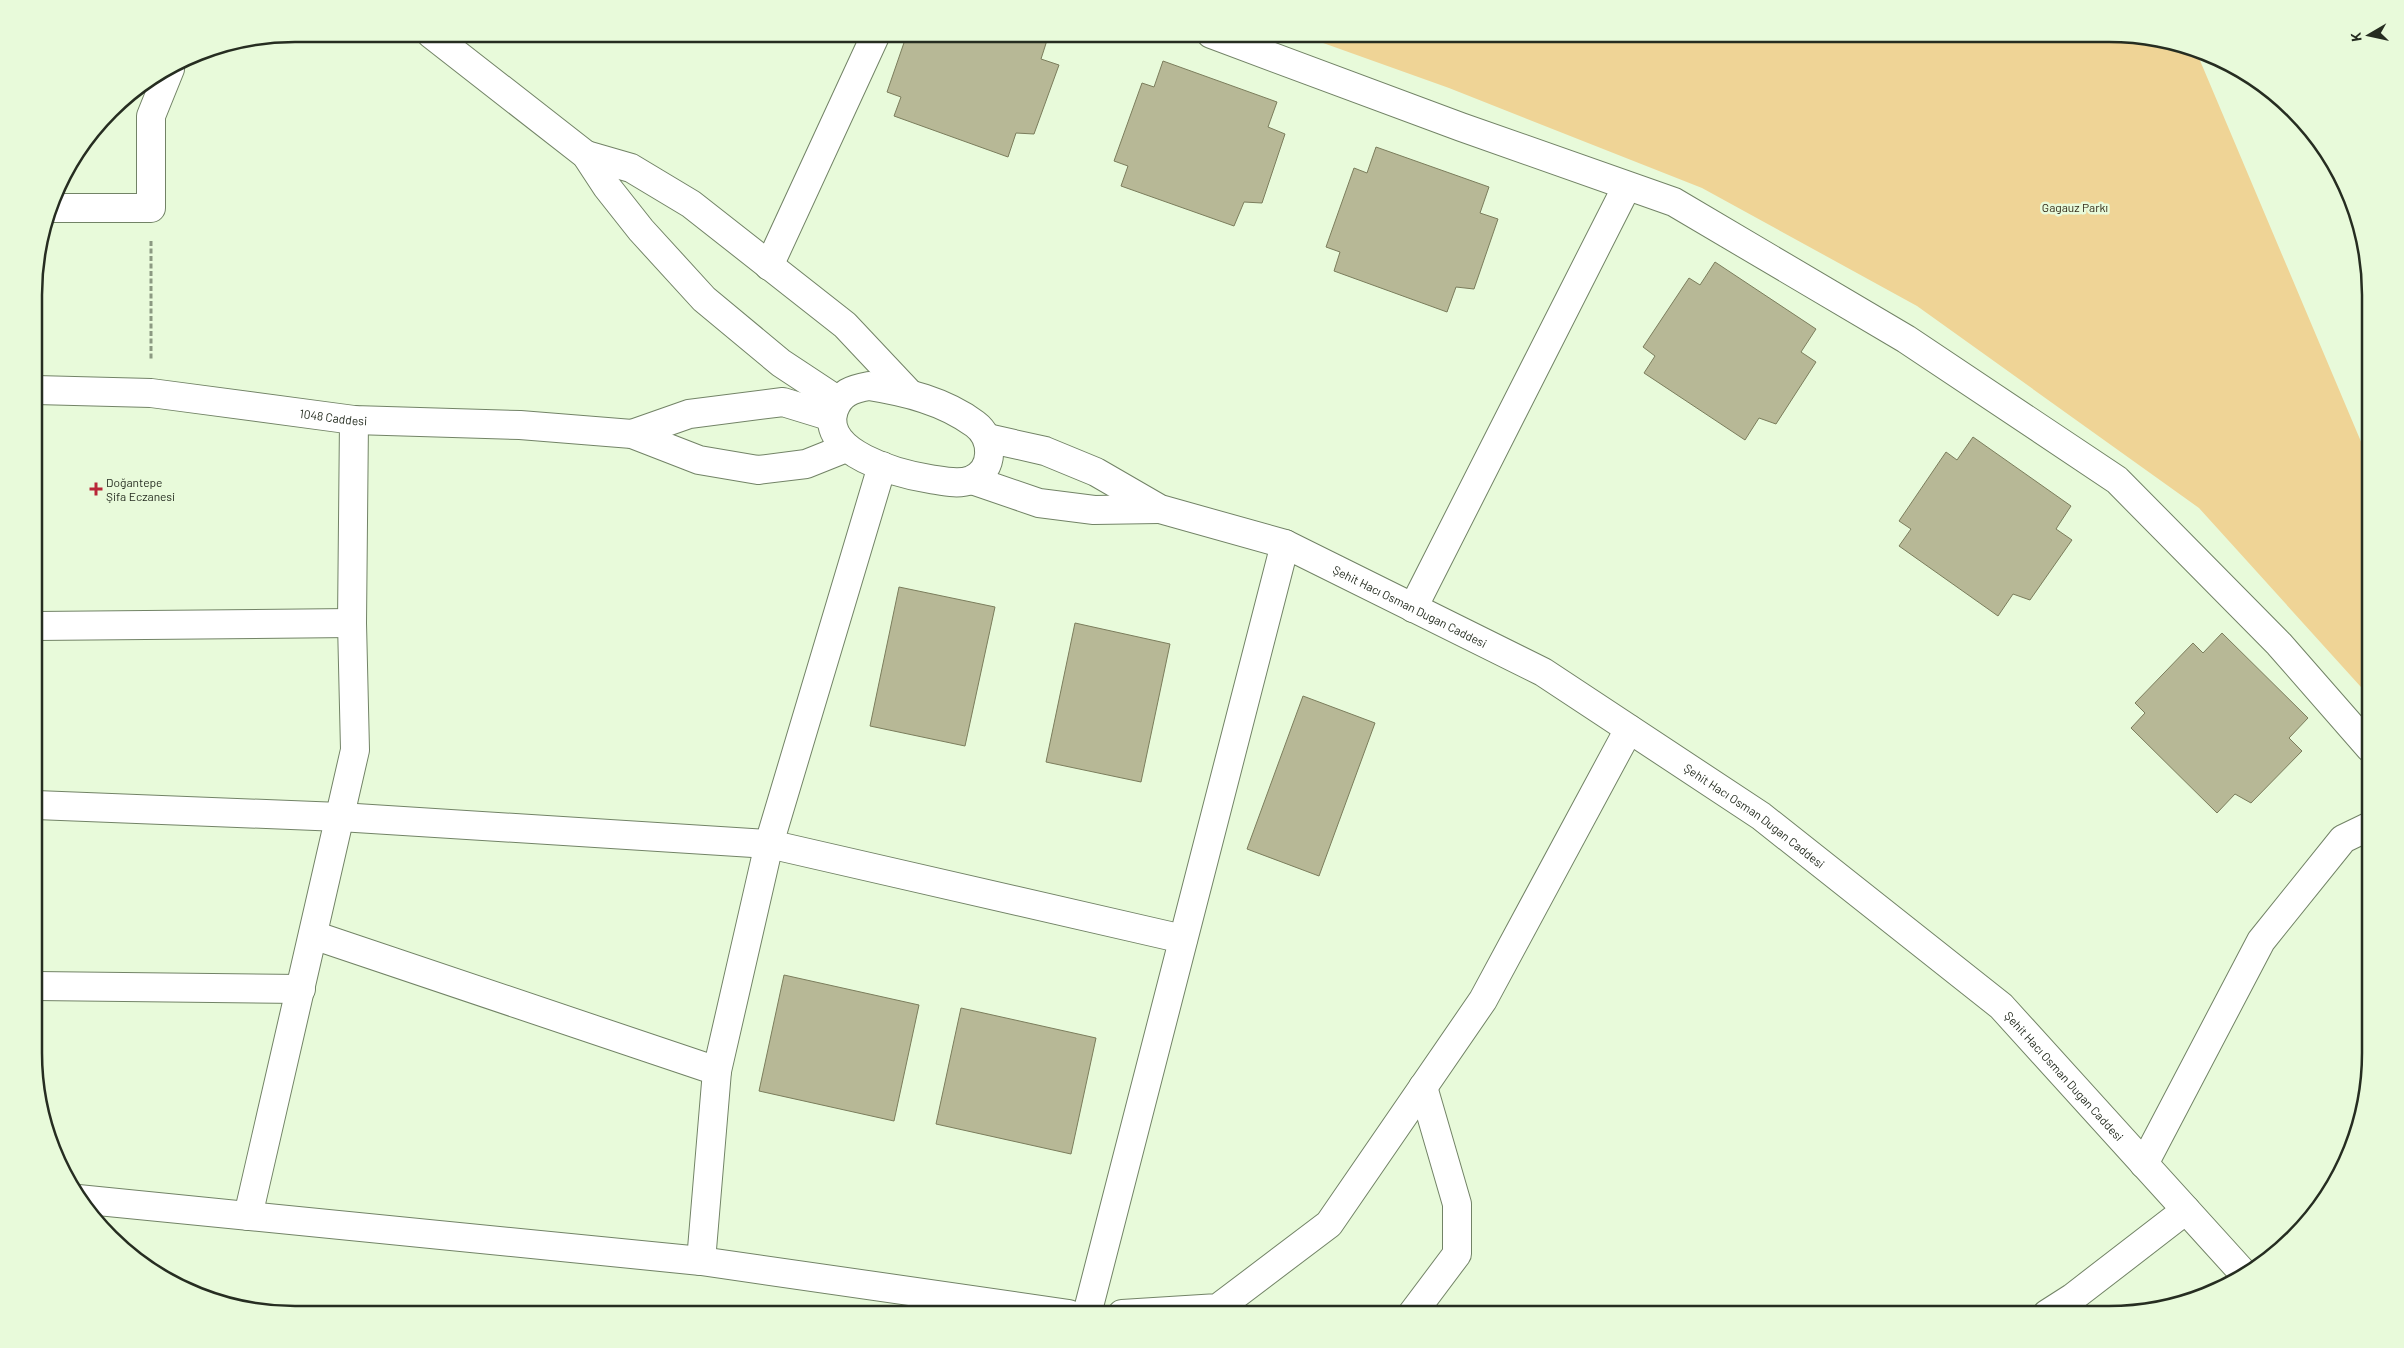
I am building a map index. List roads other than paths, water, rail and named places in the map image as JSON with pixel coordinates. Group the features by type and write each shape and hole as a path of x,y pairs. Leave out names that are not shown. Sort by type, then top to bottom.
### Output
{"street":[{"path":"441,42 586,155 607,187 641,230 704,299 834,408"},
{"path":"769,266 872,42"},
{"path":"1233,42 1461,127 1674,202 1906,339 2117,480 2279,644 2362,739"},
{"path":"58,208 151,208 151,116 164,79"},
{"path":"586,155 631,168 691,204 845,325 909,393"},
{"path":"1413,608 1627,186"},
{"path":"972,480 985,469 990,454 988,438 977,425 956,412 909,393 869,386 852,389 834,408 834,434 846,448 882,466 956,483 972,480 1039,503 1094,510 1160,510"},
{"name":"1048 Caddesi","path":"42,390 151,393 354,420 520,425 632,434"},
{"path":"632,434 689,414 783,402 834,408"},
{"path":"248,1216 355,750 352,623 354,420"},
{"path":"632,434 699,460 758,470 806,464 846,448"},
{"path":"988,438 1045,451 1096,472 1160,510"},
{"path":"701,1262 717,1071 769,844 882,466"},
{"name":"Şehit Hacı Osman Dugan Caddesi","path":"1160,510 1285,544 1543,672 1761,816 2001,1006 2240,1269"},
{"path":"1088,1306 1285,544"},
{"path":"42,626 352,623"},
{"path":"1221,1306 1328,1224 1482,1000 1629,729"},
{"path":"42,805 340,817 769,844 1183,938"},
{"path":"2144,1164 2261,941 2343,839 2362,830"},
{"path":"313,935 717,1071"},
{"path":"42,986 301,989"},
{"path":"1418,1306 1457,1254 1457,1204 1423,1087"},
{"path":"90,1200 701,1262 1012,1306"},
{"path":"2060,1306 2186,1210"}],"place":[{"name":"Doğantepe Şifa Eczanesi","path":"96,489"}],"park label":[{"name":"Gagauz Parkı","path":"2075,207"}]}
